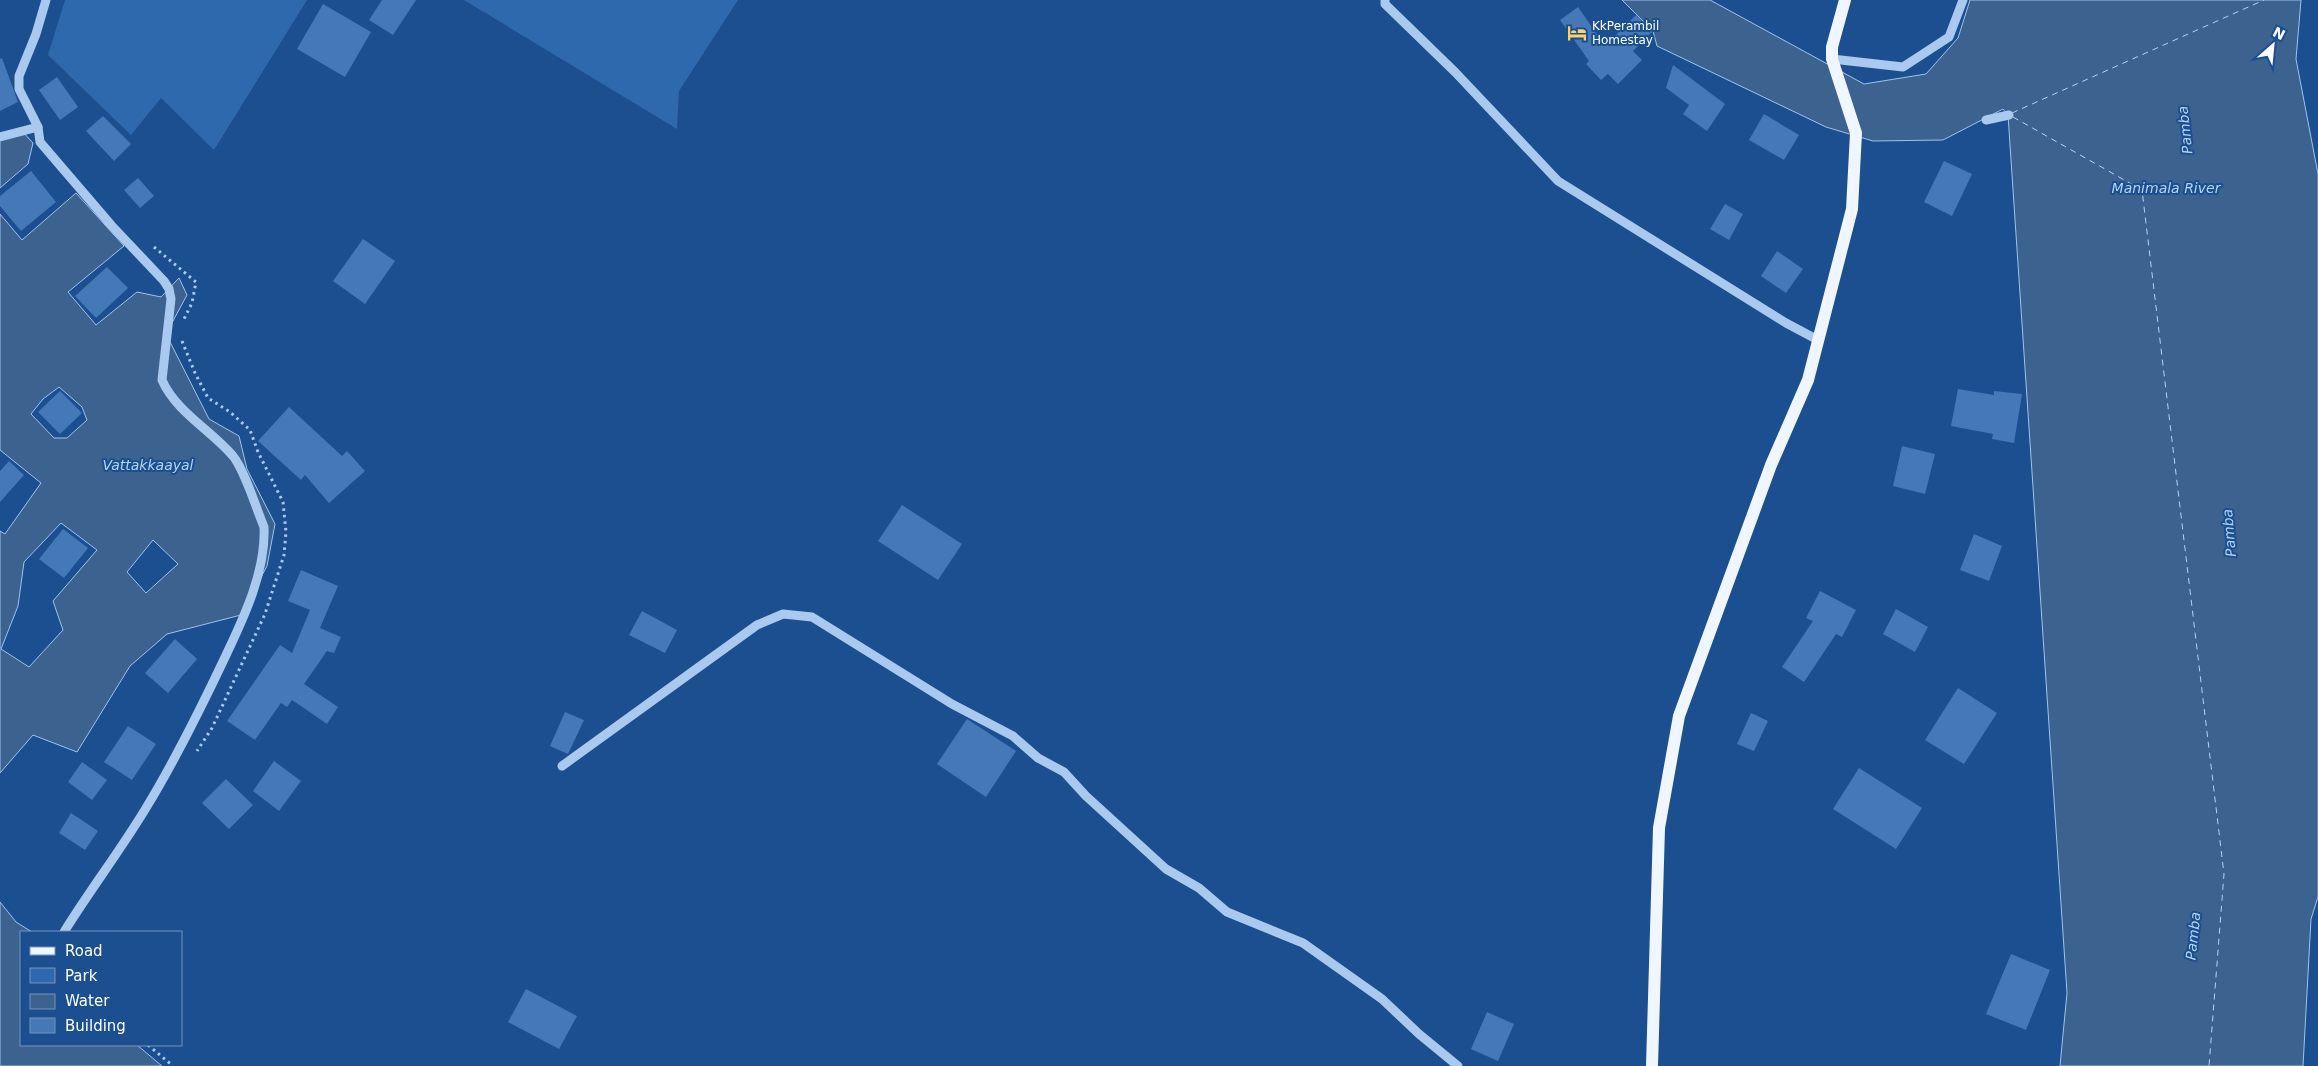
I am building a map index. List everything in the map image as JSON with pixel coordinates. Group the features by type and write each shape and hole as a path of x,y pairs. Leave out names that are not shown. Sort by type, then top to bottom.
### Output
{"main road":[{"path":"1652,1066 1659,828 1679,716 1771,465 1808,380 1852,209 1856,133 1832,59 1832,47 1845,0"}],"street":[{"path":"46,0 36,34 19,76 19,89 38,126 40,142 112,226 150,265 169,289 171,299 162,380 178,404 217,438 235,459 264,527 265,539 255,585 242,621 189,728 146,808 65,931"},
{"path":"1385,0 1385,4 1455,72 1558,180 1786,323 1818,340"},
{"path":"1832,59 1903,68 1949,37 1963,0"},
{"path":"1986,120 2008,114"},
{"path":"0,137 38,126"},
{"path":"562,766 757,625 783,614 812,617 952,704 1013,736 1038,758 1064,772 1086,796 1166,869 1199,888 1227,912 1303,943 1382,999 1419,1034 1458,1066"}],"path":[{"path":"149,243 196,282 192,303 183,321"},
{"path":"181,338 195,373 208,398 230,412 250,430 258,452 283,502 286,532 284,555 265,614 212,728 196,752"},
{"path":"149,1046 173,1066"}],"green space":[{"path":"65,0 307,0 214,150 161,98 131,135 48,55"},
{"path":"464,0 738,0 679,91 677,129"}],"water":[{"name":"Manimala River","path":"1622,0 1710,0 1864,84 1926,74 1958,38 1970,0 2301,0 2296,59 2318,174 2318,897 2311,919 2303,1066 2060,1066 2067,993 2008,115 2003,109 1943,140 1873,141 1826,127 1657,46 1653,31"},
{"path":"21,130 33,143 28,164 0,188 0,139"},
{"name":"Vattakkaayal","path":"76,193 124,246 68,292 96,325 137,292 161,297 179,278 187,295 166,334 209,419 239,436 247,469 275,524 267,566 241,615 167,634 130,666 77,752 33,735 0,773 0,531 5,534 41,483 0,450 0,214 22,240","holes":["59,387 82,407 87,420 67,438 54,438 31,414 43,399","61,523 97,550 53,601 63,630 29,667 1,649 18,606 24,562","153,540 178,564 146,593 127,572"]},
{"path":"0,902 16,922 30,931 20,931 20,1046 138,1046 162,1066 0,1066"}],"building":[{"path":"382,0 416,0 393,35 369,20"},
{"path":"323,4 371,32 345,77 297,49"},
{"path":"1578,7 1605,46 1636,15 1653,31 1633,51 1642,60 1618,84 1608,74 1601,80 1586,64 1589,61 1560,20"},
{"path":"2,58 18,102 0,111 0,59"},
{"path":"1673,65 1725,104 1707,131 1683,114 1689,105 1666,88"},
{"path":"57,77 78,107 60,120 39,90"},
{"path":"1764,114 1799,135 1784,160 1749,140"},
{"path":"103,116 131,144 114,161 86,131"},
{"path":"1944,161 1972,174 1952,216 1924,202"},
{"path":"31,171 56,202 21,231 0,206 0,196"},
{"path":"138,178 154,196 140,208 124,190"},
{"path":"1725,204 1743,214 1729,240 1710,229"},
{"path":"363,239 395,261 365,304 333,281"},
{"path":"1777,251 1803,269 1786,293 1761,276"},
{"path":"107,267 128,288 96,318 75,296"},
{"path":"1958,389 1994,395 1994,391 2022,394 2014,443 1992,439 1993,434 1951,426"},
{"path":"60,391 82,413 60,434 38,412"},
{"path":"289,407 342,456 347,451 365,471 329,503 305,475 301,480 258,441"},
{"path":"1902,446 1935,454 1925,494 1893,486"},
{"path":"9,461 24,475 0,502 0,471"},
{"path":"902,505 962,544 938,580 878,541"},
{"path":"63,529 88,548 64,578 39,559"},
{"path":"1974,534 2002,546 1989,581 1960,570"},
{"path":"301,570 338,586 320,628 341,637 334,653 327,651 304,684 338,707 327,724 292,700 287,707 281,703 255,740 227,721 280,645 292,653 310,610 288,601"},
{"path":"1820,591 1856,610 1842,637 1836,634 1804,682 1782,667 1813,621 1806,618"},
{"path":"1896,609 1928,627 1915,652 1883,634"},
{"path":"642,611 677,630 665,653 629,635"},
{"path":"175,639 197,659 168,693 145,673"},
{"path":"1958,688 1997,713 1964,764 1925,740"},
{"path":"565,712 584,720 568,754 550,746"},
{"path":"1751,713 1768,721 1754,751 1737,744"},
{"path":"967,719 1016,751 986,797 937,764"},
{"path":"128,726 156,744 132,780 104,762"},
{"path":"274,761 301,781 279,811 253,791"},
{"path":"82,762 107,780 92,800 68,782"},
{"path":"1859,768 1922,808 1896,849 1833,809"},
{"path":"226,779 253,805 229,829 202,803"},
{"path":"71,813 98,831 85,850 59,833"},
{"path":"2011,954 2050,970 2026,1030 1986,1014"},
{"path":"526,989 577,1016 559,1049 508,1022"},
{"path":"1487,1012 1514,1024 1498,1061 1471,1049"}],"ferry route":[{"path":"2012,113 2264,0"},
{"path":"2013,117 2142,190 2224,874 2209,1066"}],"place":[{"name":"KkPerambil Homestay","path":"1577,33"}],"water label":[{"name":"Pamba","path":"2185,130"},
{"name":"Pamba","path":"2229,533"},
{"name":"Pamba","path":"2193,936"}]}
